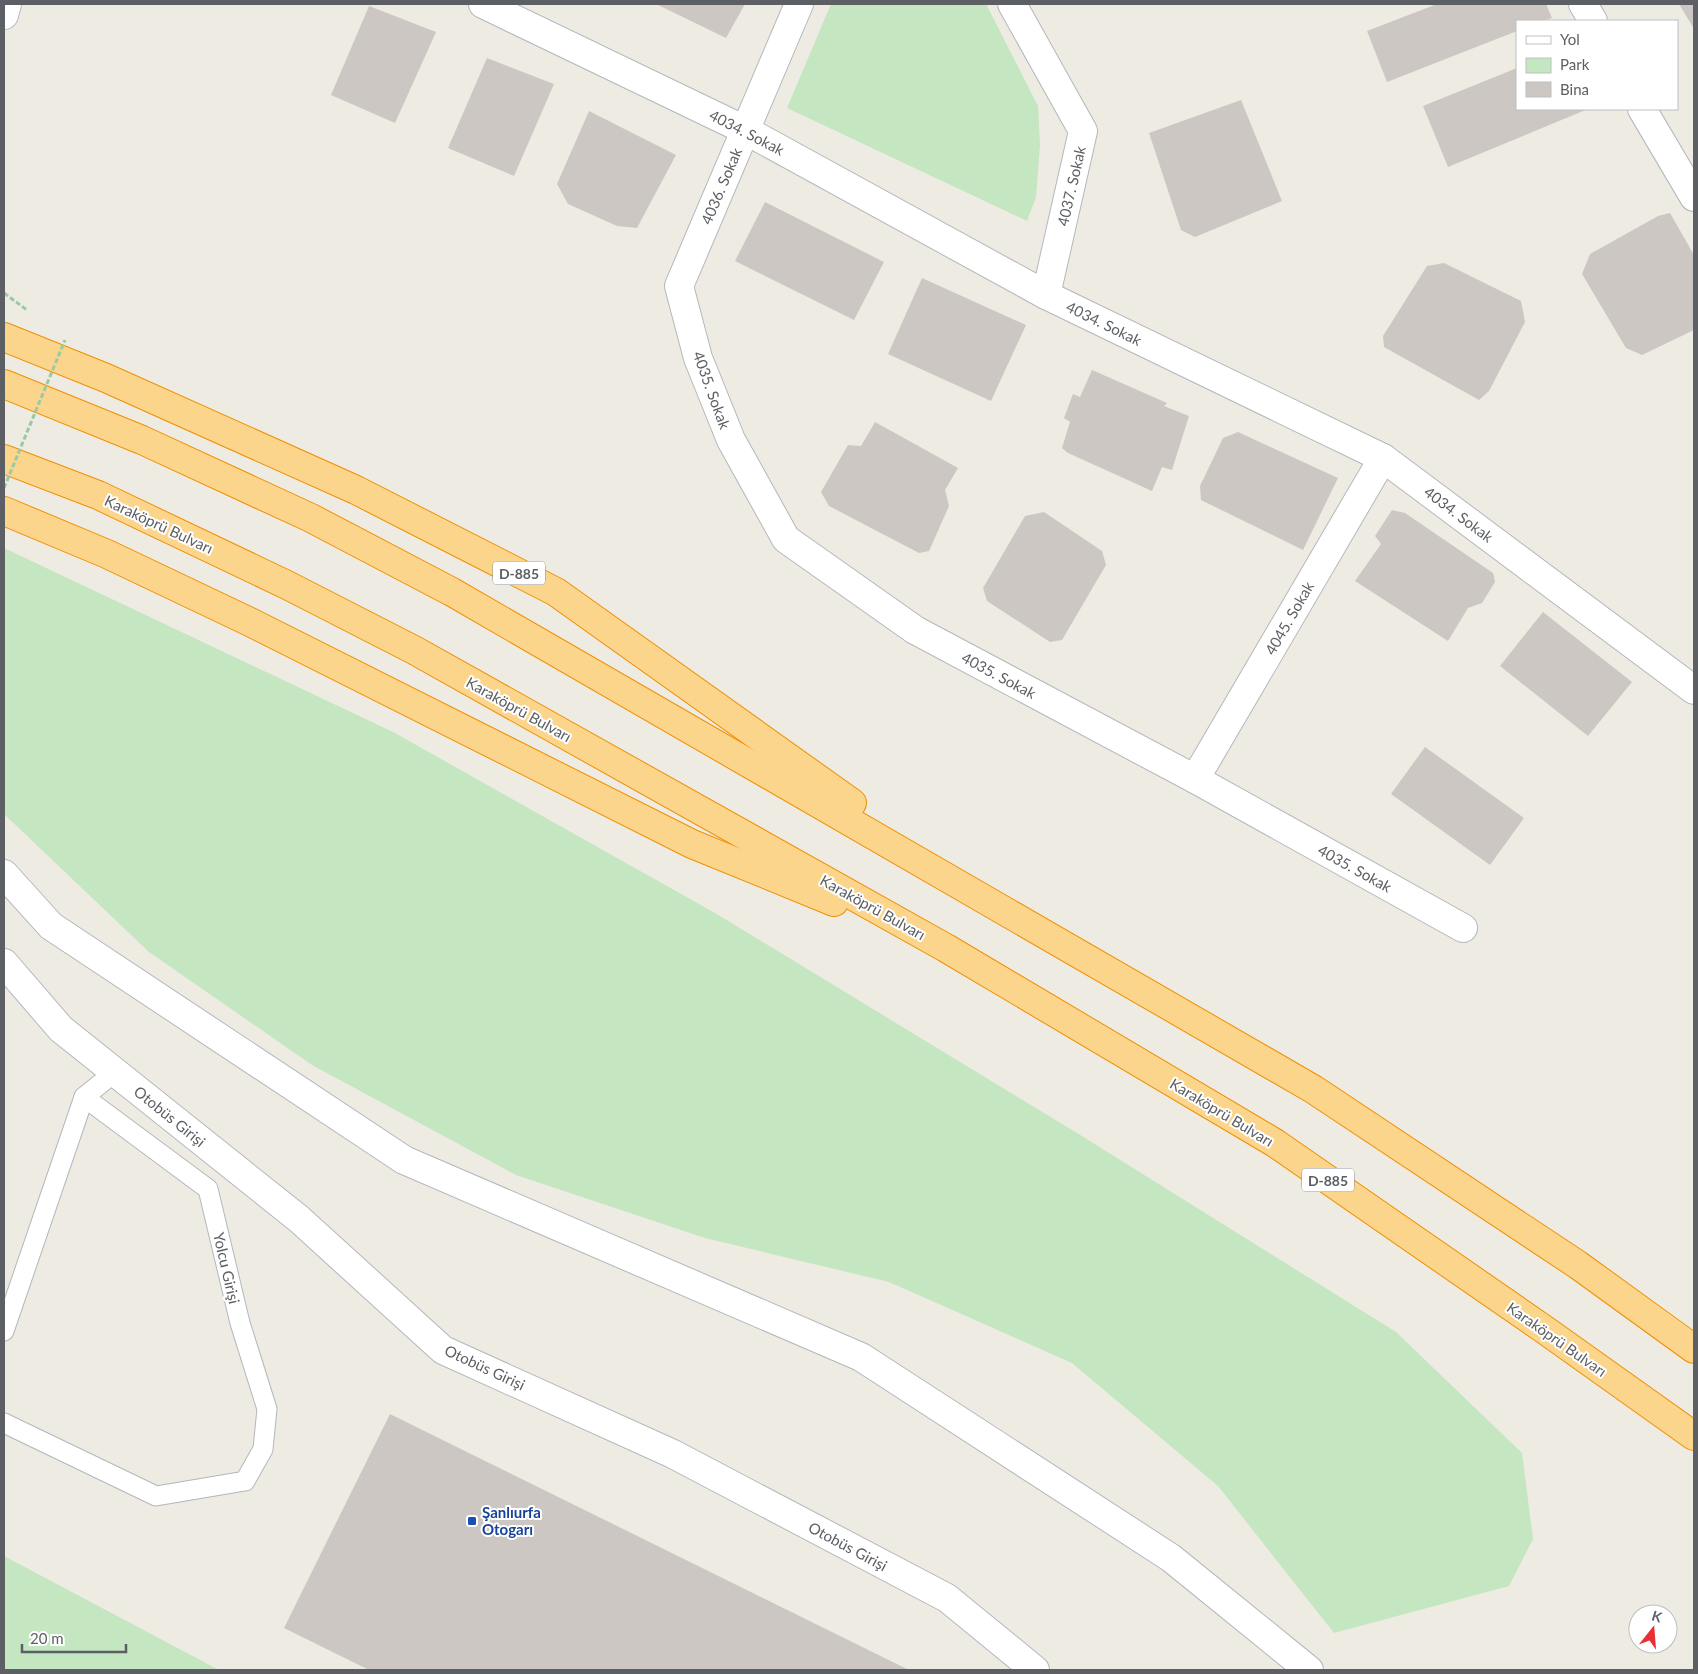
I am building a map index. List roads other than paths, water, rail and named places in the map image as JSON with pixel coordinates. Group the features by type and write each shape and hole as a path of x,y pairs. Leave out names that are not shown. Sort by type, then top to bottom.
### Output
{"highway":[{"name":"D-885","path":"4,337 106,378 356,490 556,592 984,897 1313,1089 1578,1266 1694,1349"},
{"path":"4,384 142,440 311,518 452,592 984,897"},
{"name":"Karaköprü Bulvarı","path":"4,459 98,495 287,585 414,650 946,948 1275,1144 1545,1330 1694,1436"},
{"name":"D-885","path":"4,512 107,554 232,613 692,844 946,948"}],"street":[{"path":"4,15 6,4"},
{"name":"4034. Sokak","path":"483,4 745,130 1046,295 1383,458 1694,690"},
{"name":"4036. Sokak","path":"679,286 799,4"},
{"name":"4037. Sokak","path":"1012,4 1083,131 1046,295"},
{"path":"1583,4 1592,20"},
{"path":"1643,110 1694,197"},
{"name":"4035. Sokak","path":"679,286 698,358 730,440 786,539 915,630 1195,779 1463,928"},
{"name":"4045. Sokak","path":"1195,779 1383,458"},
{"path":"4,874 51,926 404,1160 861,1356 1170,1558 1309,1670"},
{"name":"Otobüs Girişi","path":"4,963 61,1029 300,1219 443,1350 673,1454 947,1598 1035,1670"}],"lane":[{"path":"4,1331 84,1097 115,1072"},
{"name":"Yolcu Girişi","path":"4,1423 156,1496 245,1481 263,1449 267,1409 240,1323 208,1189 84,1097"}],"place":[{"name":"Şanlıurfa Otogarı","path":"472,1521"}]}
